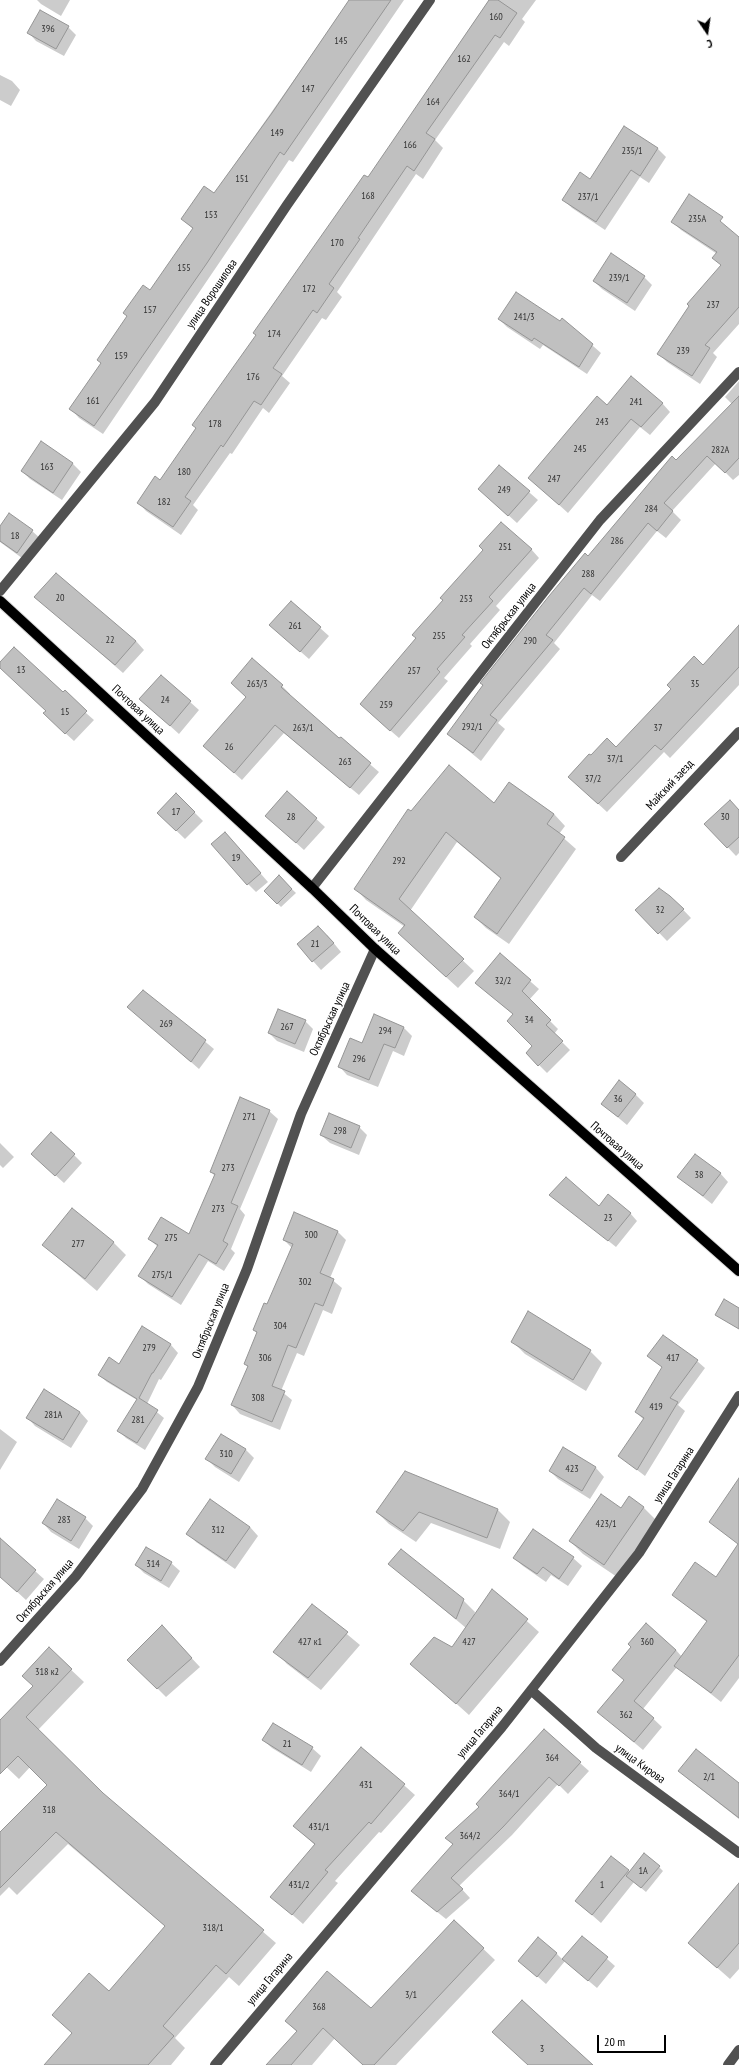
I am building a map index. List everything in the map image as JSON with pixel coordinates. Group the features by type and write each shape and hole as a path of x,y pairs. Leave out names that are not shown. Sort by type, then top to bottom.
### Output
{"main road":[{"name":"Почтовая улица","path":"0,601 312,888 374,950 739,1271"}],"street":[{"name":"улица Ворошилова","path":"0,591 155,402 287,205 430,0"},
{"name":"Октябрьская улица","path":"312,888 600,520 739,372"},
{"name":"Майский заезд","path":"621,857 739,732"},
{"name":"Октябрьская улица","path":"0,1661 76,1576 142,1489 198,1387 247,1269 301,1114 365,974 374,950"},
{"name":"улица Гагарина","path":"215,2065 502,1727 639,1553 739,1396"},
{"name":"улица Кирова","path":"531,1690 596,1748 739,1853"},
{"path":"728,2065 739,2050"}],"building":[{"path":"349,0 391,0 284,155 280,152 207,263 94,426 69,409 101,363 97,360 127,316 123,313 143,285 150,290 193,228 181,219 204,186 214,193 272,113"},
{"path":"489,0 498,0 517,13 500,38 495,35 426,133 435,139 414,171 407,166 358,238 360,239 329,284 334,288 317,313 313,310 273,368 282,374 261,405 254,401 223,447 221,445 185,497 191,501 173,527 137,503 155,476 160,480 196,428 192,425 256,335 253,333 364,175 368,177"},
{"path":"40,10 69,26 56,49 27,33"},
{"path":"624,126 658,148 640,176 631,170 596,222 562,200 580,172 590,179"},
{"path":"689,194 723,217 720,221 739,237 739,307 705,345 710,348 692,376 657,354 689,306 687,304 721,265 712,258 717,252 671,222"},
{"path":"611,253 645,276 627,303 593,281"},
{"path":"516,292 560,321 562,318 593,344 579,367 534,338 532,341 498,319"},
{"path":"631,376 663,403 641,427 631,419 559,505 528,478 597,396 607,405"},
{"path":"739,396 739,458 725,473 707,456 664,503 673,511 657,531 648,523 591,594 584,588 546,635 553,640 490,715 497,720 473,753 447,734 483,685 480,683 585,553 588,556 672,456 676,460"},
{"path":"41,441 73,463 53,493 21,471"},
{"path":"499,465 530,491 508,516 478,489"},
{"path":"9,513 33,530 17,553 0,541 0,526"},
{"path":"501,522 532,549 489,597 493,601 462,635 465,637 437,669 440,672 390,731 360,704 416,638 412,635 443,600 440,598 483,550 479,546"},
{"path":"56,573 136,641 115,665 34,597"},
{"path":"291,601 321,627 300,652 269,625"},
{"path":"739,625 739,667 661,750 655,745 598,804 568,777 589,754 591,755 607,738 616,747 671,689 667,685 694,656 703,665"},
{"path":"14,647 63,692 65,690 87,711 65,734 43,713 46,711 0,668 0,662"},
{"path":"252,658 283,685 281,687 339,738 341,737 371,763 350,788 275,725 234,773 203,746 246,697 231,683"},
{"path":"161,675 191,701 170,726 139,699"},
{"path":"449,765 494,803 509,782 554,814 547,824 565,837 497,934 474,917 501,878 446,832 399,899 464,959 446,977 398,933 405,925 354,889 408,809 411,811"},
{"path":"287,791 317,818 296,843 265,816"},
{"path":"176,793 195,812 176,831 157,813"},
{"path":"730,800 739,810 739,837 727,848 704,824"},
{"path":"225,832 261,873 247,885 211,844"},
{"path":"279,875 292,889 277,904 264,891"},
{"path":"659,888 684,909 658,934 635,910"},
{"path":"318,926 334,943 312,962 297,944"},
{"path":"500,953 531,980 522,991 551,1020 546,1025 563,1041 538,1066 526,1053 532,1046 507,1021 513,1014 475,983"},
{"path":"143,990 206,1040 191,1062 127,1007"},
{"path":"278,1009 306,1020 295,1044 268,1033"},
{"path":"374,1014 404,1027 395,1048 384,1044 369,1080 338,1067 350,1038 362,1043"},
{"path":"619,1080 636,1094 618,1117 601,1104"},
{"path":"240,1097 270,1110 231,1203 238,1206 223,1241 228,1244 216,1264 199,1254 172,1297 138,1276 158,1245 148,1239 161,1217 189,1234 215,1174 210,1172"},
{"path":"329,1113 360,1126 351,1148 320,1135"},
{"path":"51,1132 75,1154 55,1176 31,1154"},
{"path":"695,1154 721,1173 703,1196 677,1177"},
{"path":"566,1177 599,1206 608,1194 631,1213 608,1241 549,1195"},
{"path":"72,1208 114,1242 85,1279 42,1245"},
{"path":"294,1212 338,1231 320,1273 334,1279 323,1306 315,1303 296,1348 288,1345 272,1386 285,1391 272,1422 231,1405 248,1366 244,1364 257,1332 253,1330 264,1303 267,1304 293,1244 283,1240"},
{"path":"724,1299 739,1308 739,1329 715,1315"},
{"path":"528,1311 591,1350 573,1380 511,1342"},
{"path":"142,1326 171,1344 152,1373 139,1398 158,1410 137,1443 117,1431 137,1399 98,1375 109,1357 119,1364"},
{"path":"663,1335 698,1360 670,1398 678,1402 637,1470 618,1456 644,1418 635,1412 662,1367 647,1356"},
{"path":"44,1389 80,1412 63,1440 26,1418"},
{"path":"221,1434 246,1449 231,1474 205,1459"},
{"path":"563,1447 596,1467 582,1491 549,1471"},
{"path":"405,1471 498,1509 487,1538 419,1512 403,1531 376,1512"},
{"path":"739,1478 739,1655 711,1693 674,1666 707,1621 672,1595 695,1562 716,1577 738,1544 709,1522"},
{"path":"601,1494 621,1508 629,1496 644,1507 604,1565 569,1541"},
{"path":"57,1499 86,1517 71,1541 42,1523"},
{"path":"210,1499 250,1527 226,1561 186,1534"},
{"path":"533,1529 574,1557 559,1579 543,1567 537,1574 513,1558"},
{"path":"0,1538 36,1570 17,1592 0,1577"},
{"path":"146,1547 172,1562 161,1581 135,1565"},
{"path":"401,1549 464,1599 456,1619 388,1564"},
{"path":"492,1589 528,1619 456,1704 410,1664 434,1637 452,1647"},
{"path":"312,1604 348,1632 308,1678 273,1652"},
{"path":"646,1623 676,1650 634,1701 654,1718 634,1742 597,1712 624,1680 612,1670 631,1647 628,1644"},
{"path":"162,1625 192,1658 157,1689 127,1660"},
{"path":"49,1647 72,1669 26,1717 103,1793 264,1930 226,1974 216,1965 163,2026 174,2036 148,2065 44,2065 72,2033 52,2015 89,1973 109,1991 165,1926 56,1832 0,1888 0,1832 47,1785 18,1756 0,1774 0,1720 33,1686 22,1676"},
{"path":"273,1723 313,1747 302,1765 262,1740"},
{"path":"544,1729 581,1762 559,1786 549,1777 503,1827 451,1878 463,1889 437,1912 411,1891 453,1844 445,1838 479,1807 476,1804"},
{"path":"361,1747 405,1784 371,1824 369,1822 325,1870 328,1872 292,1915 270,1897 315,1844 293,1826"},
{"path":"696,1749 739,1783 739,1818 678,1771"},
{"path":"644,1853 660,1866 641,1888 626,1876"},
{"path":"611,1856 629,1870 592,1915 575,1901"},
{"path":"739,1883 739,1943 717,1968 688,1943"},
{"path":"454,1920 484,1948 374,2065 363,2065 323,2028 291,2065 266,2065 297,2031 285,2021 327,1971 371,2008"},
{"path":"582,1936 608,1957 588,1981 562,1959"},
{"path":"538,1937 557,1953 537,1977 518,1961"},
{"path":"522,2000 593,2065 528,2065 492,2032"}]}
